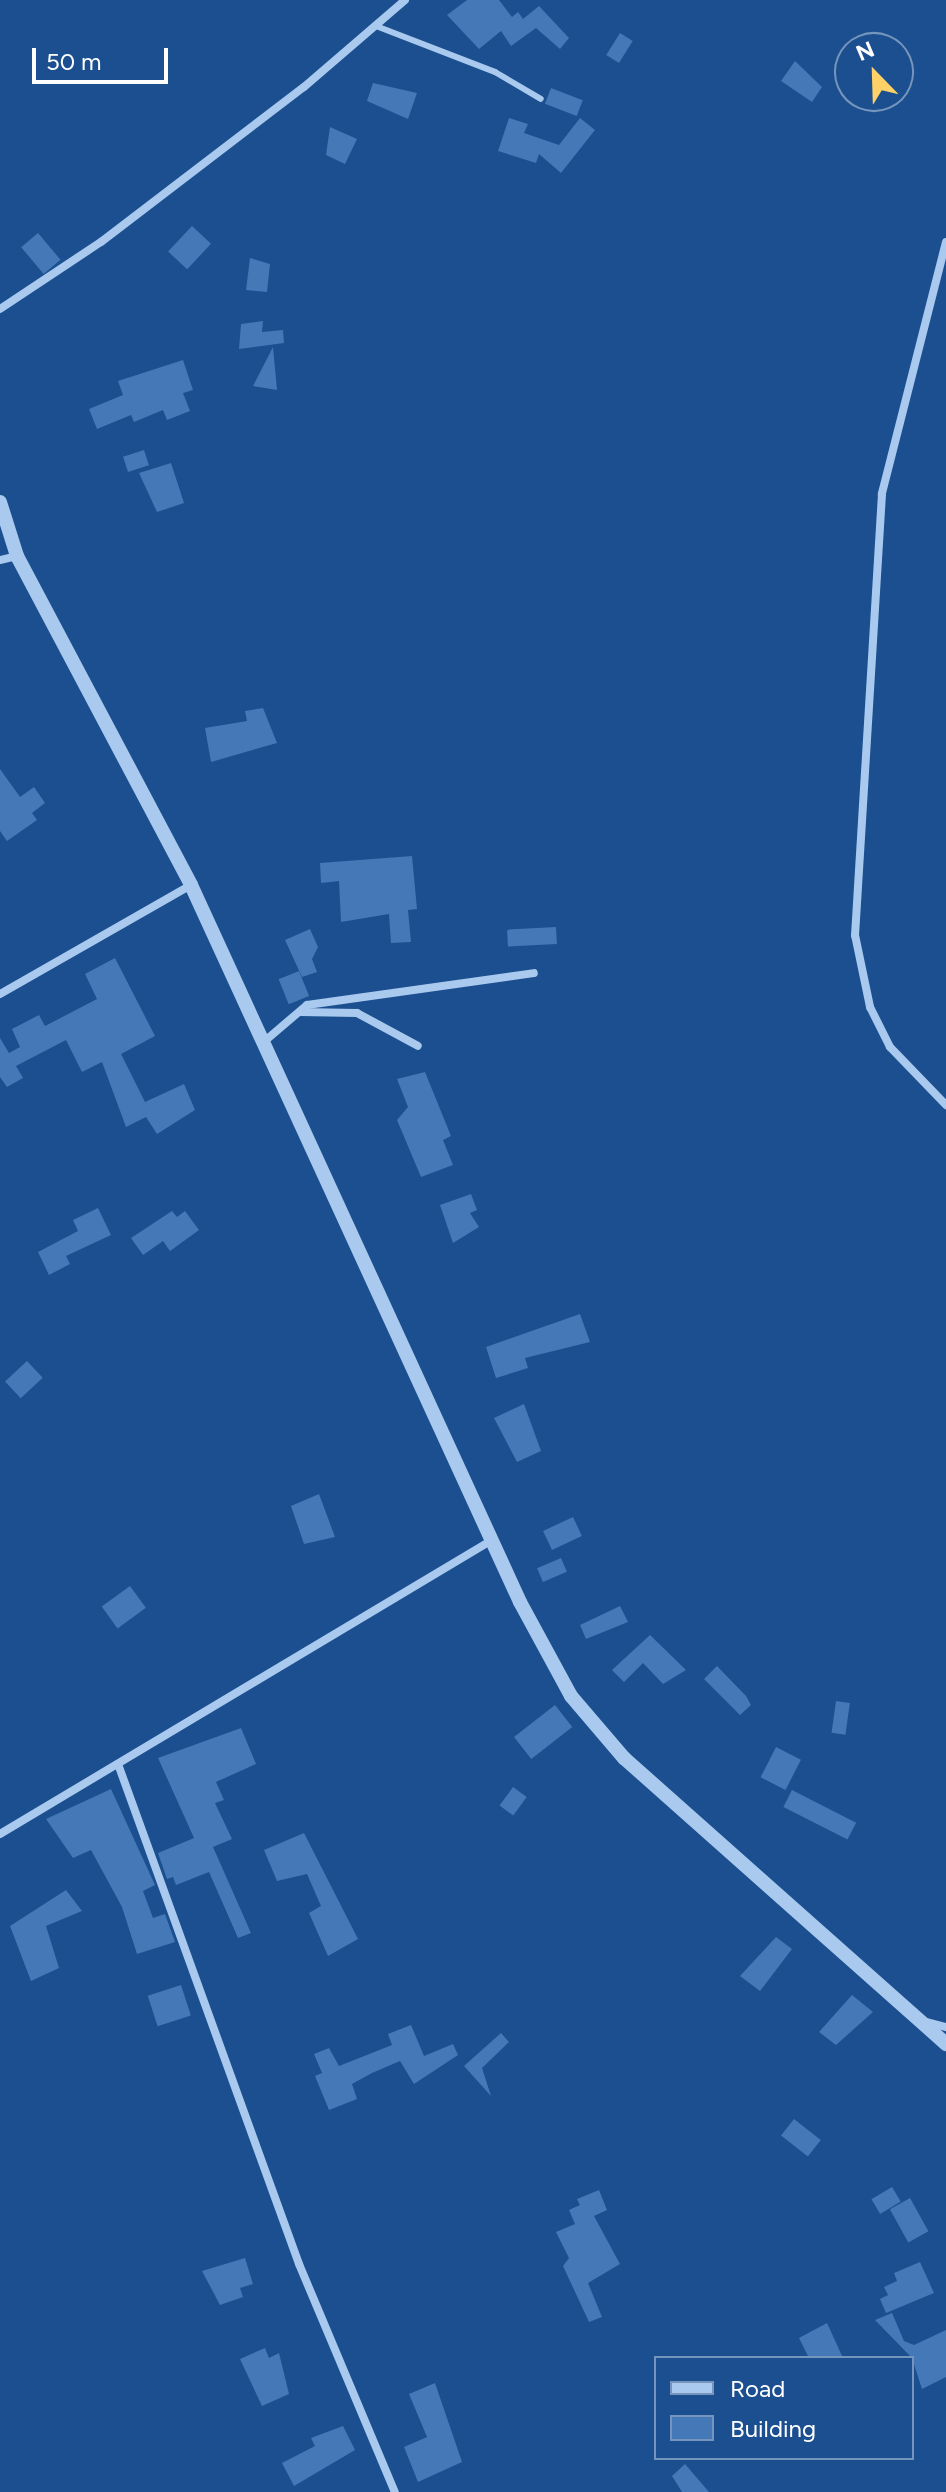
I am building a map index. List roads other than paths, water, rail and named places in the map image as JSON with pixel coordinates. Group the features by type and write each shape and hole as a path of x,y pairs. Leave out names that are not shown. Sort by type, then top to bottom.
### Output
{"street":[{"path":"0,309 101,242 405,0"},
{"path":"946,242 882,494 855,935 870,1007 890,1047 946,1105"},
{"path":"0,502 17,556 191,885 266,1040 492,1540 547,1653 590,1723 946,2044"},
{"path":"0,560 17,556"},
{"path":"0,994 191,885"},
{"path":"266,1040 288,1015 307,1005 430,984 534,973"},
{"path":"288,1015 357,1013 418,1046"},
{"path":"0,1834 492,1540"},
{"path":"118,1764 299,2264 395,2492"},
{"path":"915,2018 946,2027"}],"lane":[{"path":"376,26 495,72 541,99"}]}
